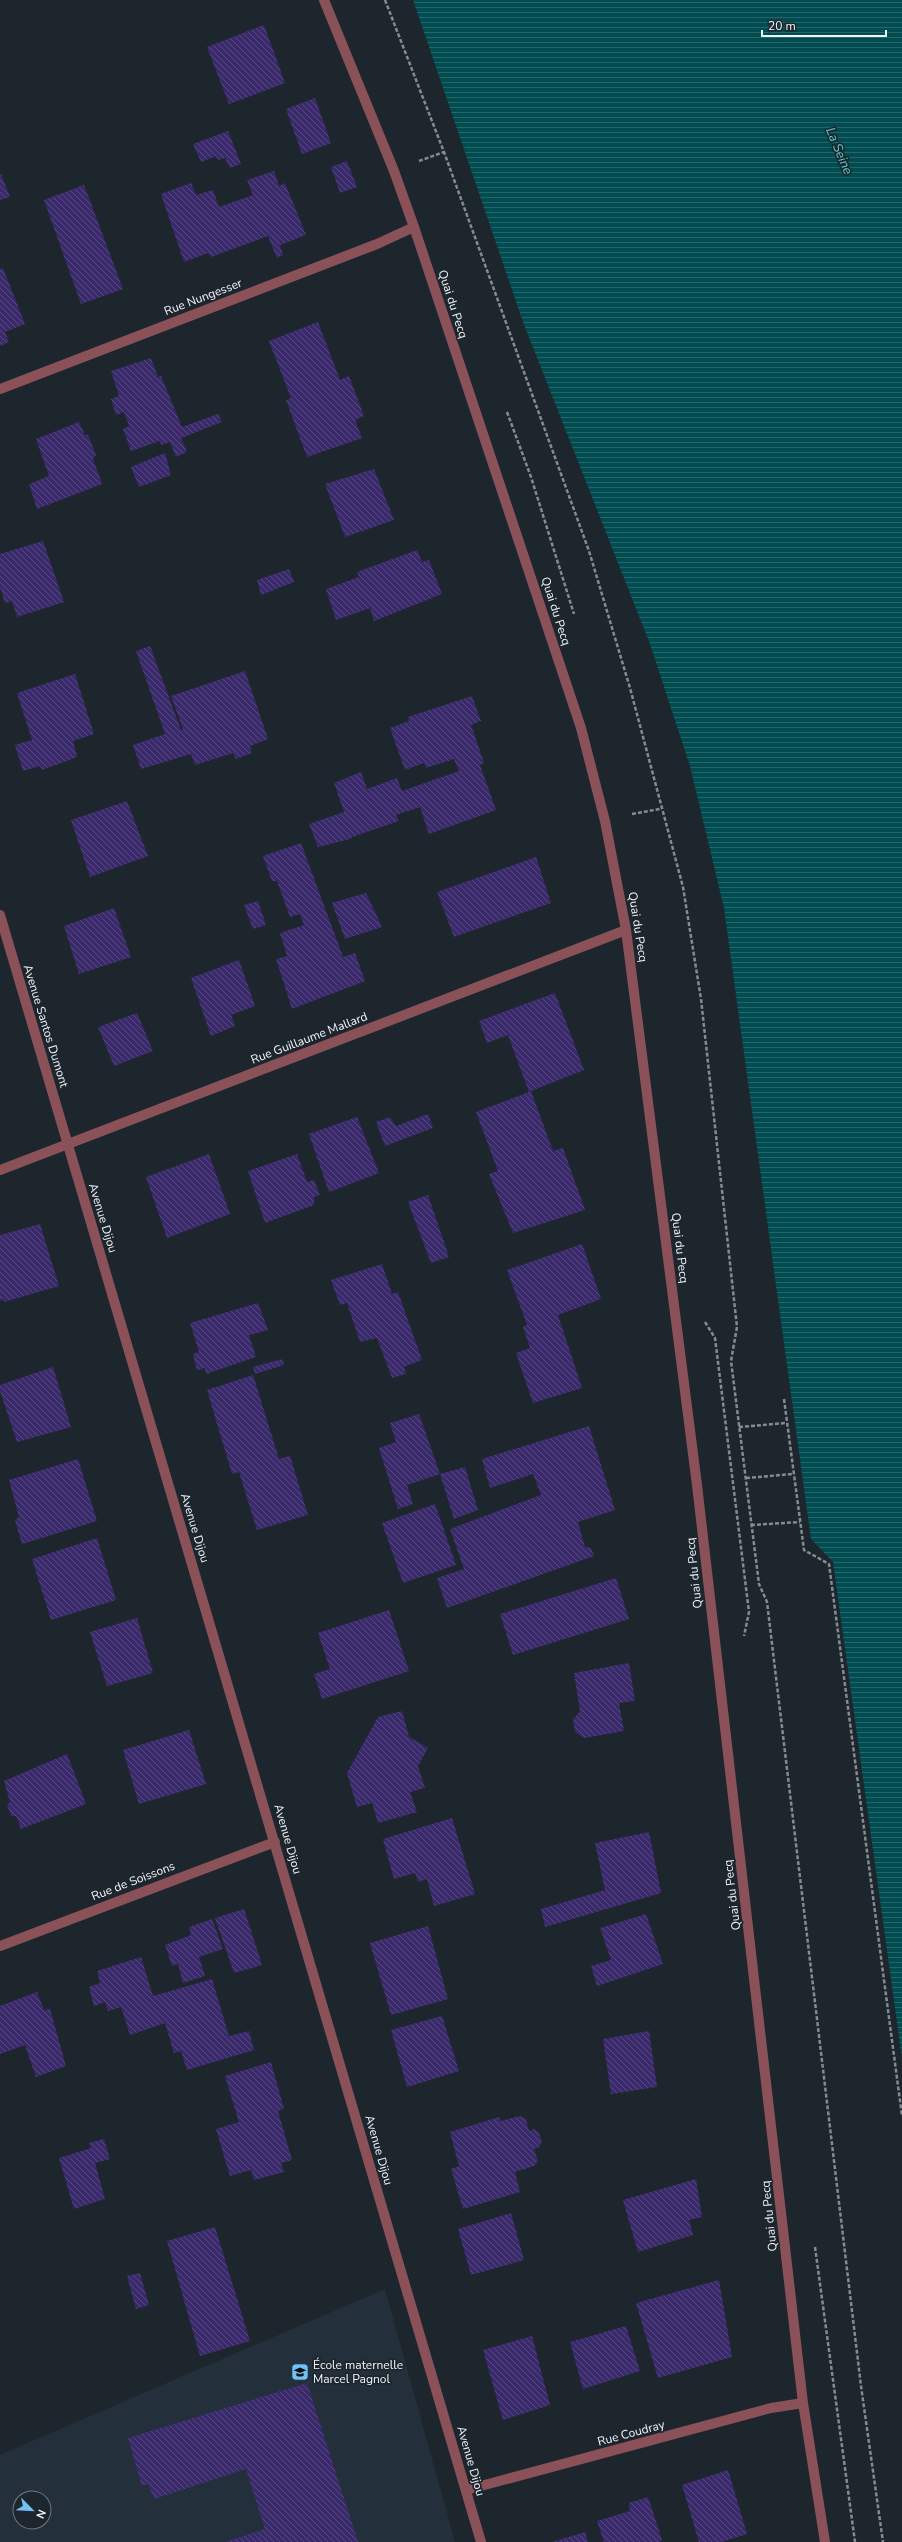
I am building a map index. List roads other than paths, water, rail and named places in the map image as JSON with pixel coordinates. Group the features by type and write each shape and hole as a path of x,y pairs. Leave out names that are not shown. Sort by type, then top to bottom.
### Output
{"street":[{"name":"Quai du Pecq","path":"324,0 394,172 414,227 581,728 605,821 626,930 697,1485 803,2403 825,2542"},
{"name":"Rue Nungesser","path":"0,389 377,244 414,227"},
{"name":"Avenue Santos Dumont","path":"0,915 68,1144"},
{"name":"Rue Guillaume Mallard","path":"0,1170 626,930"},
{"name":"Avenue Dijou","path":"68,1144 481,2542"},
{"name":"Rue de Soissons","path":"0,1946 275,1842"},
{"name":"Rue Coudray","path":"466,2490 771,2408 803,2403"}],"water":[{"name":"La Seine","path":"413,0 902,0 902,2058 833,1562 811,1539 724,908 690,766 650,644 523,322"}],"place":[{"name":"École maternelle Marcel Pagnol","path":"300,2372"}]}
